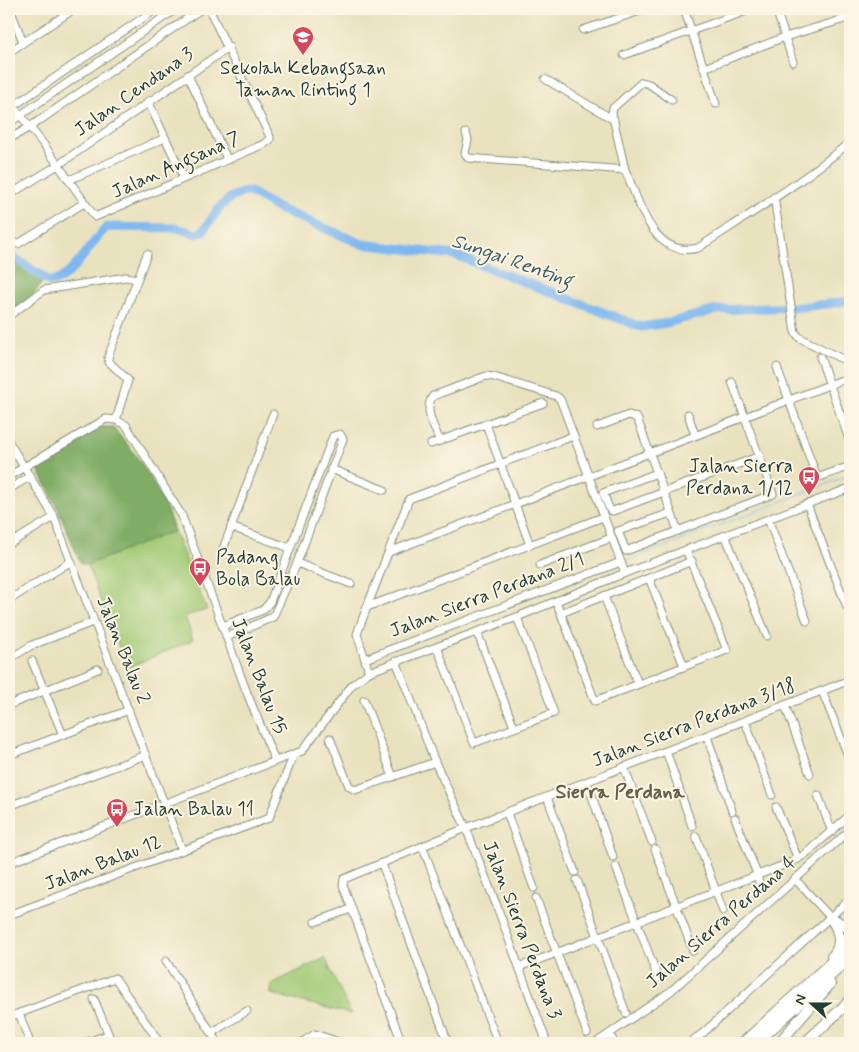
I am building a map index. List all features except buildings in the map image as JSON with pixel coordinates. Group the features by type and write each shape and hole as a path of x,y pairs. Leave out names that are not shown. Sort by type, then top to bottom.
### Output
{"highway":[{"path":"830,917 850,929"},
{"path":"814,976 835,953 838,946 838,930 830,917"},
{"path":"742,1043 850,945"},
{"path":"756,1043 850,959"},
{"path":"779,1043 850,959"},
{"path":"806,1043 850,1001"},
{"path":"788,1043 796,1043"}],"street":[{"path":"10,9 23,42"},
{"path":"9,52 65,11 74,9"},
{"path":"9,241 18,244 84,203 30,127 10,106 156,9"},
{"path":"9,123 176,9"},
{"path":"9,139 30,127 201,9"},
{"path":"209,9 229,47"},
{"path":"583,30 646,9"},
{"path":"684,9 716,104"},
{"path":"624,55 752,9"},
{"path":"776,9 793,62"},
{"path":"704,68 785,37 848,18"},
{"name":"Jalan Cendana 3","path":"9,195 58,165 148,101 229,47"},
{"name":"Jalan Angsana 7","path":"84,203 95,217 270,140 229,47"},
{"path":"188,75 227,159"},
{"path":"545,79 614,120"},
{"path":"672,100 649,84 642,82 618,102 612,113 625,170 648,223 665,243 684,251 698,248 820,167 850,142"},
{"path":"148,101 184,178"},
{"path":"466,133 468,140 465,153 468,158 625,170"},
{"path":"69,180 165,138"},
{"path":"774,198 795,332 800,338 850,363"},
{"path":"9,476 106,419 116,420 128,380 109,362 108,358 147,254"},
{"path":"9,316 44,290 126,277 137,279"},
{"path":"820,357 850,442"},
{"path":"777,367 816,475 820,477 850,466"},
{"path":"440,441 428,410 430,400 433,396 486,376 560,399 625,573"},
{"path":"389,552 515,506 650,452 850,377"},
{"path":"671,513 618,531 626,551 773,494 732,382"},
{"path":"431,444 543,403"},
{"path":"222,552 273,414"},
{"path":"688,414 695,435"},
{"path":"597,427 629,415 637,418 678,531"},
{"name":"Jalan Balau 15","path":"116,420 126,425 182,516 222,626 275,761"},
{"path":"486,424 530,545"},
{"path":"222,626 266,607 333,436 340,434 343,439 297,563 273,617 227,637"},
{"path":"369,672 357,634 410,498 574,436"},
{"name":"Jalan Balau 2","path":"9,442 26,466 54,517 182,850"},
{"path":"657,473 603,494 610,510 613,511 760,456"},
{"path":"331,469 384,490"},
{"path":"9,489 31,476"},
{"path":"9,863 294,754 308,745 352,685 369,672 517,617 725,535 850,490"},
{"path":"808,504 847,607"},
{"path":"9,544 54,517"},
{"path":"367,607 603,517"},
{"path":"768,519 807,621"},
{"path":"231,527 290,548"},
{"path":"725,535 767,636"},
{"path":"540,565 611,538"},
{"path":"556,601 595,700 727,650 686,550"},
{"path":"561,613 692,561"},
{"path":"9,600 70,562"},
{"name":"Jalan Sierra Perdana 2/1","path":"365,659 621,562"},
{"path":"297,563 351,584"},
{"path":"649,578 684,666"},
{"path":"604,596 638,684"},
{"path":"437,647 474,743 554,713 517,617"},
{"path":"9,659 32,645 93,622"},
{"path":"477,632 514,727"},
{"path":"32,660 63,735"},
{"name":"Jalan Sierra Perdana 3","path":"396,661 434,762 466,828 526,964 547,1043"},
{"path":"9,705 98,669"},
{"name":"Jalan Sierra Perdana 3/18","path":"352,909 343,885 344,879 423,848 466,828 850,680"},
{"path":"822,691 849,758"},
{"path":"364,700 393,777"},
{"path":"785,705 810,774"},
{"path":"9,755 129,710"},
{"path":"745,721 772,795"},
{"path":"707,736 733,814 757,874 761,890"},
{"path":"330,738 349,786 353,789 358,790 434,762"},
{"path":"666,751 692,826"},
{"path":"9,806 146,754"},
{"name":"Jalan Balau 12","path":"10,913 269,818 294,754"},
{"path":"624,767 693,951"},
{"path":"587,782 613,857"},
{"path":"818,795 832,832"},
{"path":"547,797 575,872"},
{"path":"776,807 798,859"},
{"path":"507,813 534,888"},
{"path":"526,964 798,859 850,815"},
{"name":"Jalan Sierra Perdana 4","path":"596,1043 671,991 850,830"},
{"path":"696,836 722,910"},
{"path":"423,848 498,1043"},
{"path":"382,864 448,1043"},
{"path":"616,867 658,978"},
{"path":"795,879 830,917"},
{"path":"577,880 626,1013"},
{"path":"536,898 587,1033"},
{"path":"689,1043 702,1034 850,900"},
{"path":"316,922 352,909 402,1043"},
{"path":"166,961 218,1043"},
{"path":"9,1017 115,978 160,1043"},
{"path":"94,999 112,1043"},
{"path":"211,1033 247,1011"},
{"path":"19,1013 30,1043"},
{"path":"301,1043 315,1034 342,1043"},
{"path":"610,1034 614,1043"},
{"path":"84,1043 108,1035"}],"green space":[{"path":"9,250 47,275 34,294 9,313"},
{"path":"101,427 112,427 131,449 157,490 174,531 87,565 81,564 58,509 37,467"},
{"path":"174,531 207,610 185,616 193,640 127,668 87,565"},
{"path":"325,958 351,1014 271,994 271,984"}],"waterway":[{"name":"Sungai Renting","path":"9,254 50,282 58,280 74,268 107,227 177,228 197,234 203,231 220,207 230,198 244,192 250,192 279,209 362,244 455,255 641,327 667,323 716,310 801,307 850,301"},
{"path":"627,561 850,475"}],"place":[{"name":"Sekolah Kebangsaan Taman Rinting 1","path":"303,56"},
{"name":"Jalan Sierra Perdana 1/12","path":"809,496"},
{"name":"Padang Bola Balau","path":"200,587"},
{"name":"Jalan Balau 11","path":"117,828"}],"district":[{"name":"Sierra Perdana","path":"620,792"}]}
